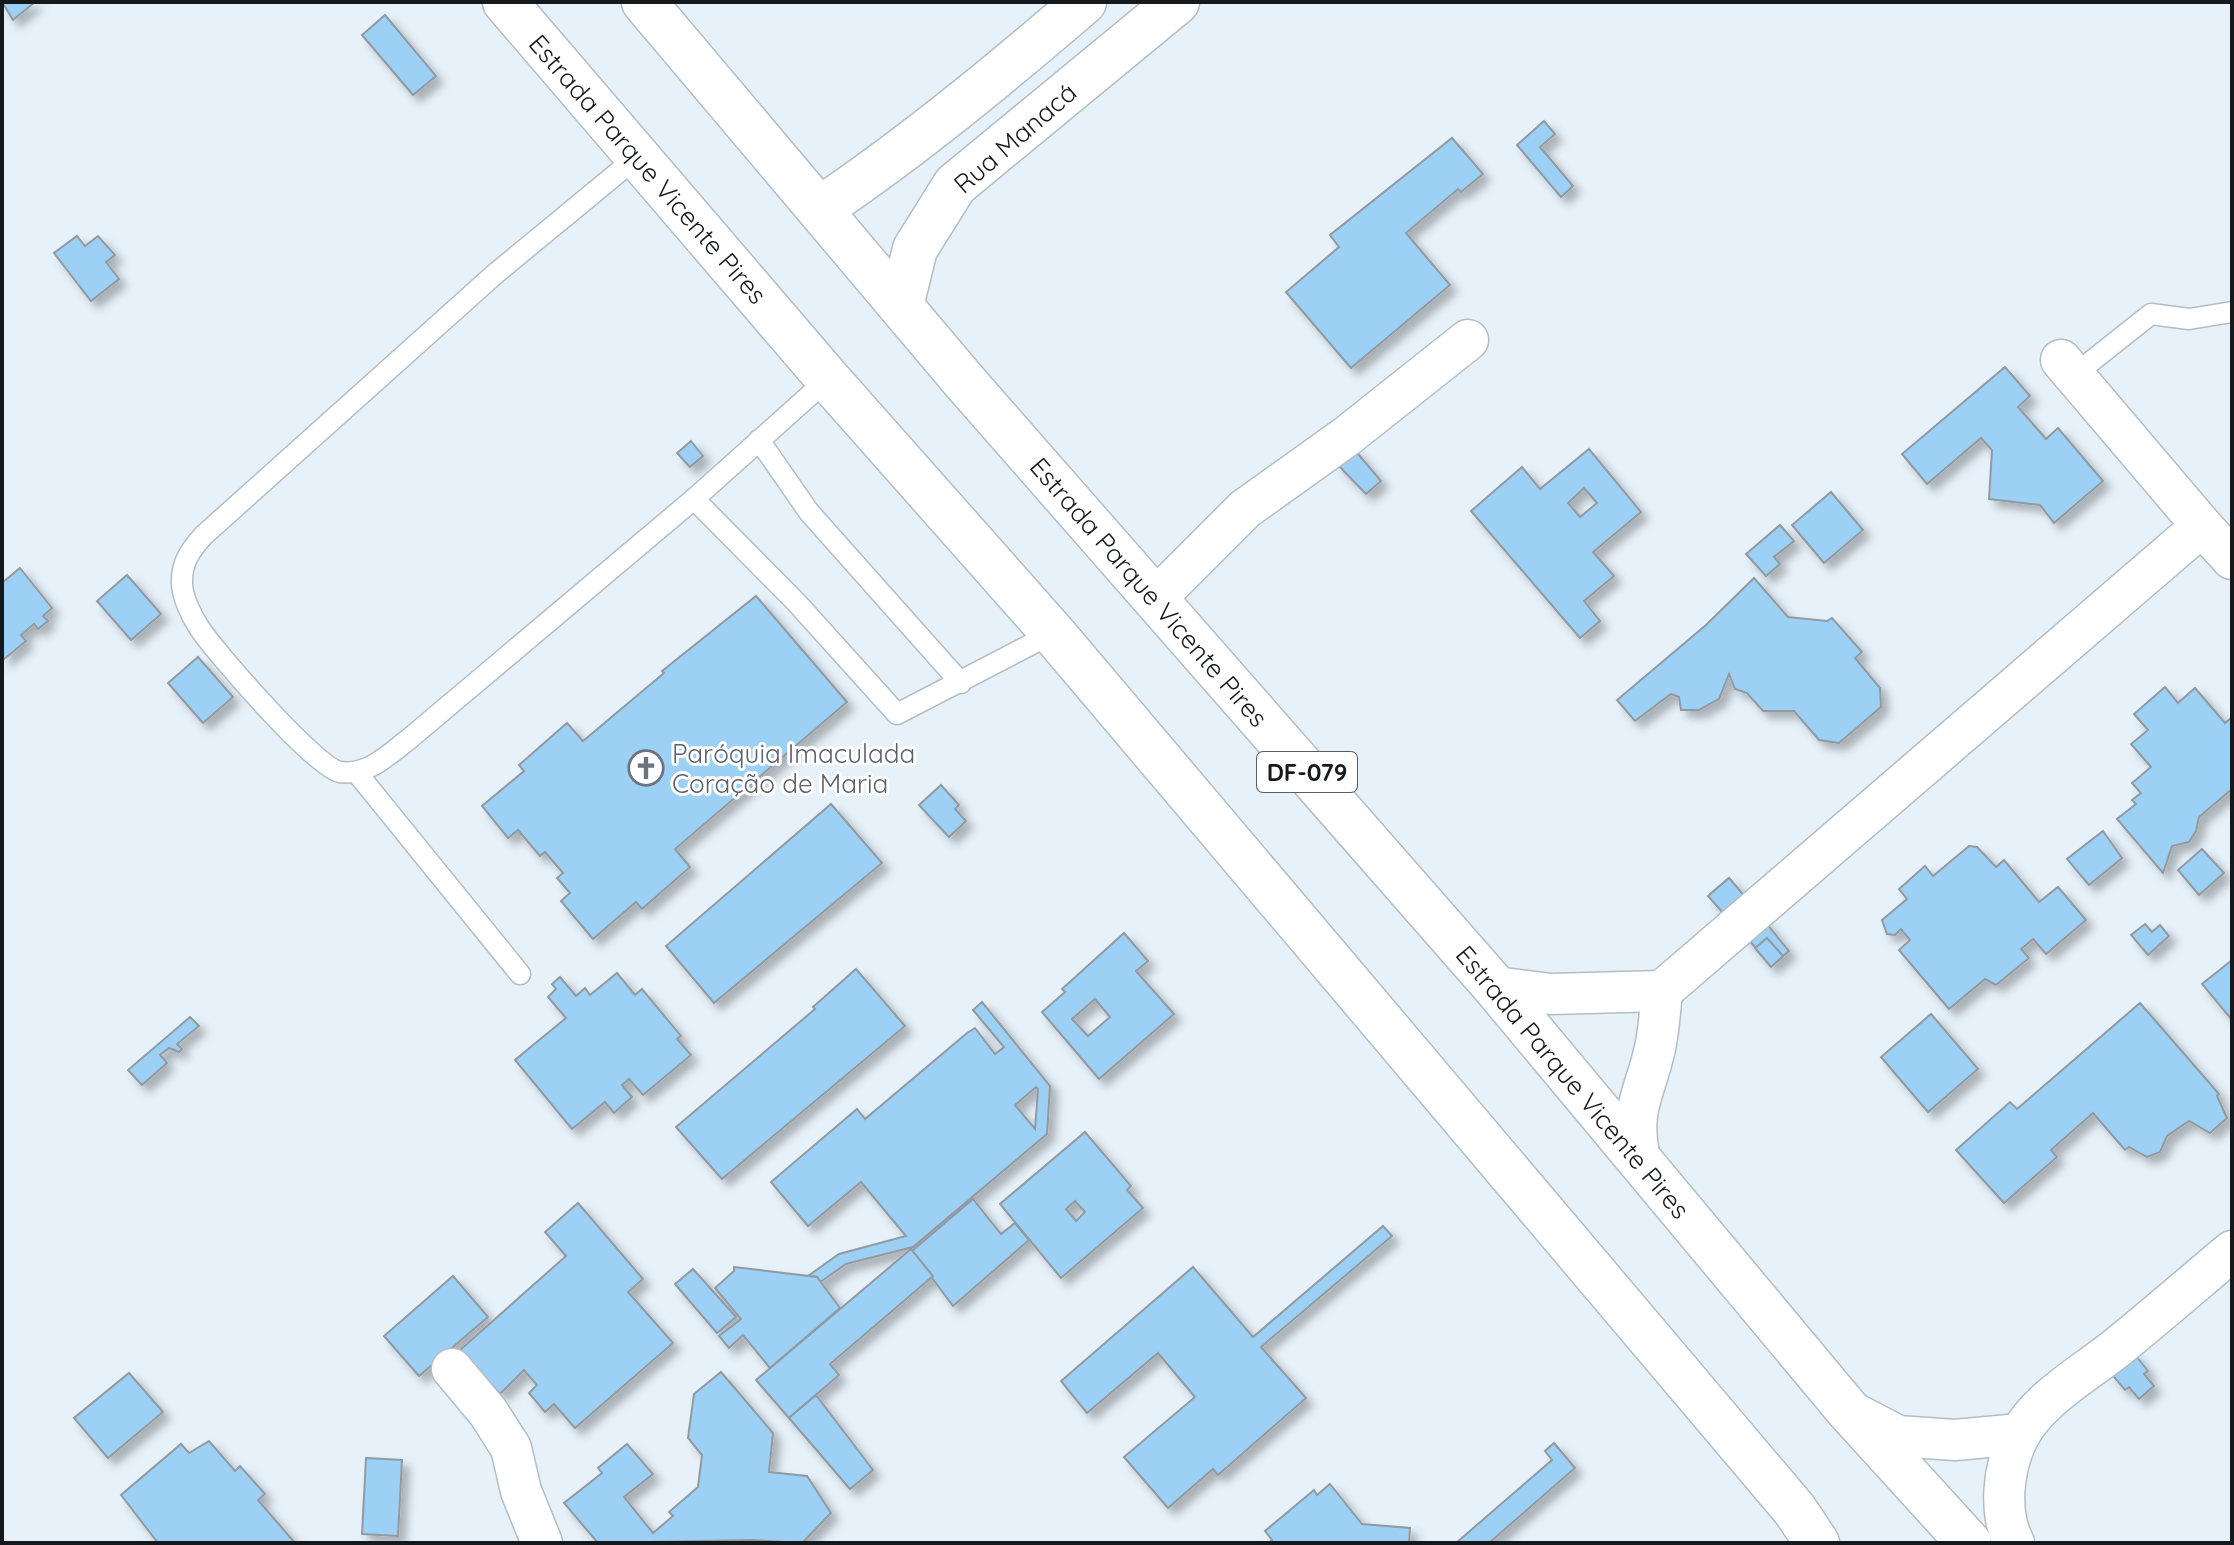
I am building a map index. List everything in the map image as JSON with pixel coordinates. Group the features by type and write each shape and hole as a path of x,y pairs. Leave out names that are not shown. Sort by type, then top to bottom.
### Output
{"main road":[{"name":"Estrada Parque Vicente Pires","path":"505,2 828,379 1053,633 1784,1497 1817,1543"},
{"name":"Estrada Parque Vicente Pires","path":"644,2 901,306 1495,987 1847,1409 1969,1543"},
{"path":"820,209 973,95 1084,2"},
{"name":"Rua Manacá","path":"901,306 915,249 955,185 1177,2"}],"street":[{"path":"1155,599 1245,509 1347,436 1468,340"},
{"path":"2068,368 2232,558"},
{"path":"1495,987 1551,994 1662,991 2202,526"},
{"path":"1640,1159 1634,1131 1636,1109 1655,1049 1662,991"},
{"path":"2014,1543 2006,1527 2005,1496 2008,1465 2020,1434 2048,1402 2232,1251"},
{"path":"452,1369 488,1412 511,1448 521,1491 542,1543"},
{"path":"1847,1409 1898,1436 1955,1440 2020,1434"}],"lane":[{"path":"637,157 495,274 204,535 184,563 184,596 199,628 306,750 336,772 357,773 373,766 409,739 694,499 828,379"},
{"path":"2068,368 2151,314 2189,319 2232,312"},
{"path":"759,440 809,512 961,683"},
{"path":"694,499 796,602 897,714 1053,633"},
{"path":"357,773 520,974"}],"building":[{"path":"2,2 35,2 13,20"},
{"path":"385,15 436,76 413,95 362,35"},
{"path":"1544,121 1555,134 1540,147 1573,186 1561,197 1517,145"},
{"path":"1452,138 1483,174 1461,192 1458,189 1406,233 1450,285 1351,368 1286,292 1339,247 1330,235"},
{"path":"77,236 85,246 98,236 115,255 106,262 119,279 91,301 54,253"},
{"path":"2005,367 2030,396 2018,407 2046,439 2058,428 2103,481 2054,523 2040,505 1989,499 1992,450 1981,438 1927,484 1902,454"},
{"path":"691,441 703,456 690,467 677,453"},
{"path":"1353,448 1381,481 1366,494 1336,463"},
{"path":"1589,449 1641,512 1593,552 1614,576 1584,601 1600,621 1580,638 1471,511 1522,467 1540,489","holes":["1584,488 1597,503 1580,517 1568,503"]},
{"path":"1831,492 1863,530 1824,563 1792,525"},
{"path":"1780,525 1794,541 1774,557 1780,564 1766,576 1746,554"},
{"path":"20,568 52,608 43,616 48,621 38,629 34,624 21,635 26,641 3,660 2,583"},
{"path":"127,575 161,614 131,640 97,601"},
{"path":"1754,578 1788,617 1827,621 1832,618 1862,652 1855,658 1880,688 1881,707 1839,743 1819,740 1794,711 1763,711 1747,693 1735,689 1729,674 1719,699 1699,710 1681,710 1679,697 1671,694 1635,721 1617,700 1706,625"},
{"name":"Paróquia Imaculada Coração de Maria","path":"756,596 847,702 675,849 690,867 642,909 636,902 593,939 561,901 570,893 557,878 563,873 545,852 540,856 518,830 508,838 482,806 524,771 519,765 567,723 583,741 664,673 662,671"},
{"path":"198,657 233,697 203,723 168,683"},
{"path":"2165,687 2178,703 2195,688 2225,723 2232,717 2232,789 2199,817 2196,831 2189,842 2172,846 2163,873 2117,819 2136,804 2132,800 2141,793 2132,783 2151,767 2131,744 2148,730 2134,714"},
{"path":"941,785 959,805 955,809 966,821 949,837 919,805"},
{"path":"831,804 882,863 714,1003 666,946"},
{"path":"2103,831 2122,858 2089,885 2067,859"},
{"path":"1969,846 1977,847 1996,867 2004,860 2039,902 2058,887 2086,920 2046,954 2033,939 2021,949 2029,958 1996,985 1985,979 1949,1009 1899,950 1910,940 1901,929 1895,935 1887,934 1882,920 1907,899 1899,889 1925,866 1933,876"},
{"path":"2202,849 2224,873 2199,895 2178,870"},
{"path":"1729,878 1789,951 1771,966 1710,894"},
{"path":"1729,878 1753,906 1732,923 1708,896"},
{"path":"2145,924 2152,932 2160,925 2169,936 2148,955 2131,935"},
{"path":"1124,933 1148,961 1136,971 1174,1014 1099,1079 1042,1012 1065,992 1062,989","holes":["1095,999 1110,1017 1088,1036 1072,1019"]},
{"path":"1767,938 1783,956 1771,967 1755,948"},
{"path":"2232,960 2232,1020 2202,984"},
{"path":"856,969 905,1026 722,1179 676,1127 815,1009 813,1007"},
{"path":"617,973 635,995 642,989 681,1036 677,1039 691,1055 643,1095 629,1079 622,1085 632,1097 614,1113 605,1102 572,1129 515,1060 566,1018 548,997 556,989 552,984 560,977 576,996 585,988 590,995"},
{"path":"982,1002 1050,1086 1047,1134 913,1247 846,1264 819,1283 817,1277 808,1276 839,1254 906,1236 861,1182 808,1226 771,1182 857,1109 865,1119 975,1028 995,1054 1004,1047 973,1010","holes":["1036,1087 1035,1129 1015,1105"]},
{"path":"2140,1003 2219,1094 2217,1096 2227,1118 2210,1133 2189,1121 2167,1136 2160,1152 2147,1157 2129,1147 2125,1150 2093,1113 2051,1150 2057,1157 2004,1203 1956,1150 2010,1102 2017,1109"},
{"path":"1931,1014 1978,1069 1928,1112 1881,1057"},
{"path":"190,1017 199,1026 177,1044 182,1049 179,1052 169,1048 160,1055 167,1063 142,1085 128,1070"},
{"path":"1085,1132 1131,1186 1127,1190 1143,1208 1061,1278 1000,1204","holes":["1075,1201 1085,1212 1076,1221 1066,1209"]},
{"path":"973,1199 1001,1234 1015,1223 1029,1240 953,1306 912,1251"},
{"path":"578,1203 643,1279 628,1292 673,1343 575,1428 554,1404 545,1412 529,1393 537,1385 524,1370 500,1394 460,1350 566,1256 545,1232"},
{"path":"1383,1226 1392,1236 1261,1347 1306,1398 1218,1475 1213,1469 1168,1508 1124,1457 1195,1397 1158,1353 1087,1413 1061,1381 1193,1267 1253,1337"},
{"path":"911,1249 933,1276 830,1364 839,1375 789,1418 756,1380"},
{"path":"734,1267 817,1277 840,1308 770,1368 743,1335 729,1348 719,1336 741,1319 715,1288 734,1271"},
{"path":"693,1269 736,1317 717,1333 675,1284"},
{"path":"453,1276 488,1317 419,1376 384,1336"},
{"path":"2133,1352 2148,1371 2144,1374 2154,1386 2139,1399 2129,1387 2125,1390 2109,1371"},
{"path":"721,1372 773,1433 769,1472 807,1476 831,1513 802,1543 752,1540 598,1543 564,1503 602,1473 598,1468 627,1444 653,1474 624,1497 653,1533 673,1516 669,1512 698,1487 702,1455 688,1438 694,1394"},
{"path":"129,1373 163,1412 108,1458 74,1418"},
{"path":"816,1395 873,1470 850,1489 789,1418"},
{"path":"209,1441 235,1471 240,1466 265,1494 258,1500 295,1543 158,1543 121,1495 181,1444 189,1453"},
{"path":"1554,1443 1575,1468 1489,1543 1456,1543 1552,1460 1545,1451"},
{"path":"366,1458 402,1460 398,1536 362,1534"},
{"path":"1330,1484 1362,1524 1410,1528 1409,1543 1269,1543 1272,1540 1265,1531 1314,1490 1317,1495"}],"place":[{"name":"Paróquia Imaculada Coração de Maria","path":"646,768"}]}
